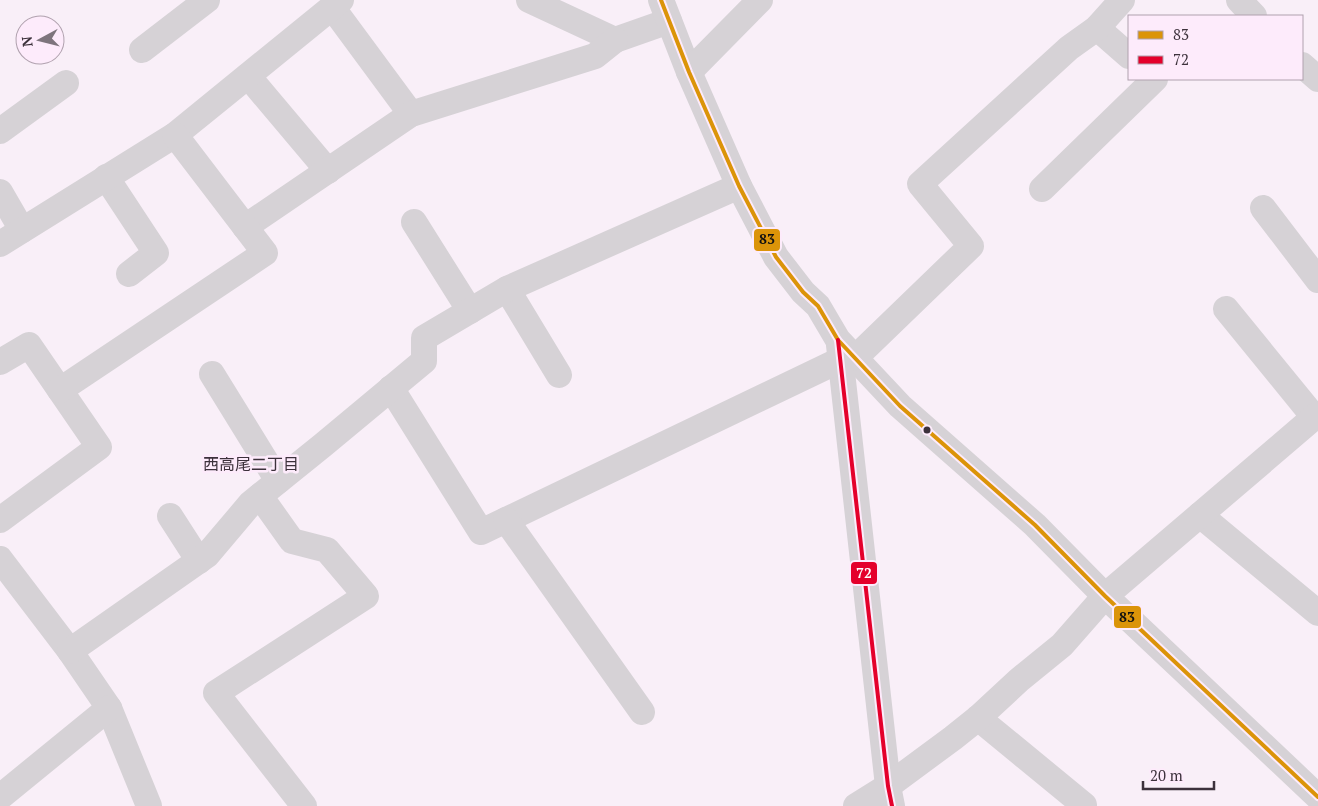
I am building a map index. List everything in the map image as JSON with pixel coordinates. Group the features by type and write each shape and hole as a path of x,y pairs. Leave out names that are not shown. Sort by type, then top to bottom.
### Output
{"street":[{"path":"142,50 207,0"},
{"path":"529,0 615,40"},
{"path":"689,72 760,0"},
{"path":"391,388 481,532 845,353 971,246 920,184 1068,48 1097,28 1122,0"},
{"path":"1239,0 1253,15"},
{"path":"0,244 175,135 337,4 411,114"},
{"path":"245,227 411,114 595,56 615,40 665,10 689,72 739,186 776,258 803,292 818,306 845,353 900,406 1035,525 1106,596 1318,797"},
{"path":"1097,28 1128,55"},
{"path":"1303,67 1318,79"},
{"path":"248,76 328,171"},
{"path":"1042,189 1154,80"},
{"path":"0,131 66,83"},
{"path":"60,390 265,253 175,135"},
{"path":"106,177 156,253 129,274"},
{"path":"70,651 206,555 251,502 424,361 424,338 507,289 739,186"},
{"path":"0,192 22,230"},
{"path":"1263,208 1318,280"},
{"path":"414,222 470,311"},
{"path":"507,289 559,375"},
{"path":"856,806 890,796 1062,644 1106,596 1316,415 1226,309"},
{"path":"0,362 29,345 99,447 0,520"},
{"path":"845,353 890,796"},
{"path":"212,374 269,488 292,540 326,550 366,596 216,693 304,806"},
{"path":"1200,515 1318,613"},
{"path":"170,516 199,561"},
{"path":"506,520 642,712"},
{"path":"0,559 70,651 109,708 149,806"},
{"path":"0,797 109,708"},
{"path":"978,718 1084,805"}],"transit line":[{"name":"83","path":"661,0 689,72 739,186 776,257 803,292 818,306 838,340 900,406 1035,525 1105,596 1318,797"},
{"name":"72","path":"838,340 888,786 892,806"}],"district":[{"name":"西高尾二丁目","path":"251,464"}]}
